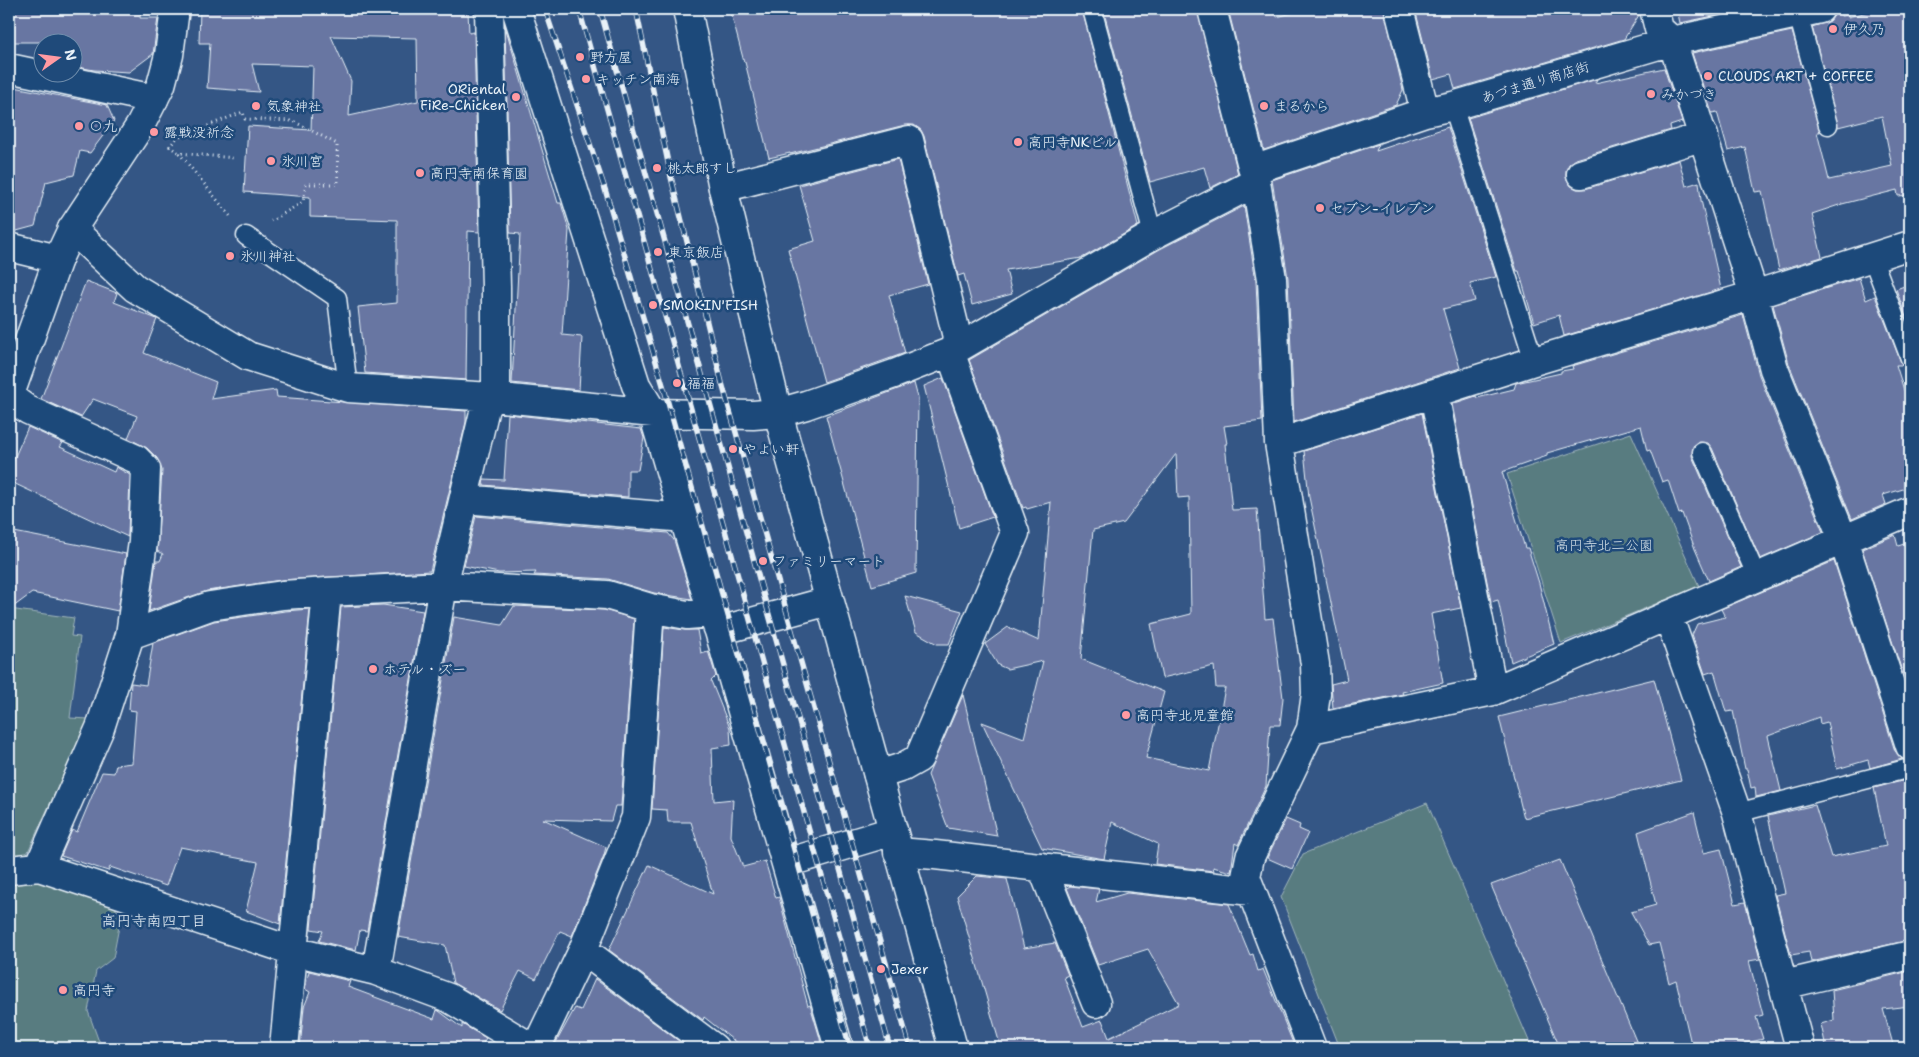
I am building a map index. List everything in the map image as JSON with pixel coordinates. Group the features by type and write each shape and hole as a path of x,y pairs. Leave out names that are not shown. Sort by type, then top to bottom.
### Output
{"street":[{"path":"39,868 100,728 130,635 143,542 146,468 136,459 28,410 9,398 58,259 72,229 140,126 161,85 170,55 175,9"},
{"path":"376,971 442,586 485,408 492,397 496,383 496,287 489,9"},
{"path":"516,9 636,385 653,413 716,622 839,1048"},
{"path":"687,9 724,188 778,413 953,1048"},
{"path":"1212,9 1255,176 1272,279 1279,443 1315,664 1316,694 1311,729 1250,856 1246,877 1312,1048"},
{"path":"1399,9 1425,112"},
{"path":"1654,9 1659,29 1672,41 1754,295 1774,369 1844,539 1910,746"},
{"name":"あづま通り商店街","path":"72,229 135,288 248,356 348,388 492,397 653,413 753,415 778,413 894,374 955,350 1255,176 1425,112 1453,106 1672,41 1809,11"},
{"path":"9,68 154,99"},
{"path":"1581,174 1704,136"},
{"path":"724,188 909,140 957,337 953,360 1015,533 918,758 904,767 878,775"},
{"path":"1279,443 1534,361 1754,295 1910,245"},
{"path":"9,247 58,259"},
{"path":"1434,394 1493,691"},
{"path":"464,500 685,518"},
{"path":"1311,729 1493,691 1910,511"},
{"path":"130,635 210,606 283,595 442,586 607,595 650,608 716,622 829,601"},
{"path":"284,1048 327,592"},
{"path":"9,870 39,868 293,951 376,971 448,998 534,1048 583,950 636,817 650,608"},
{"path":"1668,615 1737,813 1800,1048"},
{"path":"786,863 895,842 1042,867 1251,891"},
{"path":"1042,867 1096,1003"},
{"path":"583,950 714,1048"},
{"path":"1783,985 1910,955"}],"lane":[{"path":"1092,9 1153,235"},
{"path":"1809,11 1828,125"},
{"path":"1453,106 1534,361"},
{"path":"246,236 337,298 348,388"},
{"path":"1872,257 1910,358"},
{"path":"1702,452 1757,577"},
{"path":"1737,813 1910,768"}],"path":[{"path":"140,126 170,147 179,153 246,236 303,202 306,184 338,184 337,144 292,121 245,119 242,112 177,138 170,147"},
{"path":"179,153 235,158"}],"green space":[{"name":"高円寺北二公園","path":"1631,433 1699,586 1561,643 1507,474"},
{"path":"9,609 74,618 71,636 80,637 70,718 89,719 25,858 9,859"},
{"path":"1427,803 1532,1048 1340,1048 1281,897 1303,854"},
{"name":"高円寺","path":"39,878 109,900 121,916 113,958 96,971 88,1011 98,1039 104,1048 9,1048 9,881"}],"building":[{"path":"9,9 141,9 140,18 158,18 153,54 129,72 82,68 82,32 32,32 32,42 9,42"},
{"path":"200,9 426,9 468,11 469,33 474,32 479,232 468,231 466,380 365,373 358,307 397,303 397,220 310,217 310,197 244,192 248,126 311,130 313,66 252,64 259,92 207,88 210,43 199,43","holes":["331,36 417,38 418,101 349,116 351,81"]},
{"path":"730,9 1082,9 1138,226 1082,258 1006,270 1012,294 972,305 964,274 958,276 921,130 914,125 905,125 769,158"},
{"path":"1103,9 1197,9 1238,174 1210,188 1204,167 1150,182"},
{"path":"1228,9 1274,9 1277,17 1307,9 1384,9 1403,90 1396,105 1264,150"},
{"path":"1415,9 1639,9 1639,15 1624,39 1455,89 1451,74 1433,79"},
{"path":"1677,9 1747,9 1680,23"},
{"path":"1835,9 1840,9 1841,16 1848,15 1848,17 1879,9 1910,9 1910,195 1898,196 1897,190 1812,214 1822,257 1779,270 1762,191 1755,192 1745,147 1728,151 1717,112 1712,113 1692,53 1792,31 1820,132 1817,132 1829,180 1892,166 1882,116 1838,127 1812,27 1830,21 1835,14"},
{"path":"505,26 558,203 561,203 569,230 562,335 582,337 579,390 512,383 520,234 510,233"},
{"path":"1664,68 1682,122 1670,126 1671,130 1576,159 1569,164 1566,170 1566,178 1571,186 1577,189 1585,189 1679,160 1686,186 1699,182 1701,200 1721,289 1564,336 1559,315 1534,323 1519,271 1517,271 1468,118 1597,79 1595,83"},
{"path":"9,86 107,105 114,121 90,153 80,151 74,175 46,182 35,226 13,232 9,232"},
{"path":"1448,127 1496,277 1470,283 1475,301 1443,309 1460,368 1294,422 1288,278 1272,180 1379,144 1376,151"},
{"path":"898,159 928,284 889,295 905,353 824,382 788,249 815,241 799,185"},
{"path":"1244,206 1256,281 1262,421 1224,426 1227,444 1225,444 1232,510 1257,509 1265,619 1273,618 1283,698 1280,725 1270,725 1266,786 1238,845 1235,843 1231,872 1213,867 1214,871 1155,864 1158,844 1112,822 1104,859 1042,848 982,722 1024,738 1043,661 1007,669 998,665 985,644 1008,627 1039,641 1051,502 1027,509 1026,507 1023,508 969,360 1160,249","holes":["1176,454 1178,498 1189,497 1191,614 1151,624 1162,678 1214,666 1216,688 1225,688 1209,771 1146,758 1164,692 1081,659 1093,530 1124,523"]},
{"path":"1859,278 1866,300 1875,296 1902,365 1896,365 1910,409 1910,487 1883,495 1886,504 1852,519 1789,364 1773,305"},
{"path":"86,281 117,293 114,302 157,319 144,353 216,382 211,399 276,390 277,397 466,411 466,422 430,571 281,580 207,591 149,611 156,561 160,561 163,554 157,551 162,470 157,458 147,448 128,438 137,416 93,399 81,417 41,399"},
{"path":"1910,284 1910,328 1896,289"},
{"path":"1743,315 1759,375 1823,532 1760,559 1712,448 1708,443 1698,442 1693,446 1692,456 1741,567 1709,581 1682,513 1679,514 1668,480 1662,482 1650,450 1647,451 1641,426 1547,453 1547,456 1502,472 1525,548 1528,548 1539,583 1554,644 1511,662 1498,600 1491,602 1452,404 1476,396 1477,398 1514,389 1516,383 1561,373 1561,371 1573,369 1572,366"},
{"path":"943,378 993,517 959,528 924,386"},
{"path":"914,383 918,398 916,573 872,586 826,416"},
{"path":"1422,413 1461,608 1431,614 1443,683 1402,692 1403,694 1333,708 1331,684 1347,680 1309,497 1304,451"},
{"path":"508,414 641,429 644,438 638,470 628,470 628,497 483,485 484,479 504,480"},
{"path":"28,427 63,443 60,447 114,472 116,467 130,475 128,537 9,481 9,470"},
{"path":"476,516 668,533 674,540 692,599 654,593 608,579 534,575 536,572 499,573 464,566"},
{"path":"9,531 126,554 118,611 32,593 9,610"},
{"path":"1895,535 1898,546 1910,542 1910,696 1862,549"},
{"path":"1834,561 1895,751 1902,759 1870,768 1868,760 1837,769 1827,722 1820,724 1819,717 1768,736 1781,791 1756,797 1755,787 1751,788 1747,769 1745,769 1733,711 1726,712 1714,671 1705,674 1692,635 1697,624 1725,617 1721,609"},
{"path":"905,596 962,611 949,644 937,644 916,632"},
{"path":"383,605 423,611 367,931 360,930 356,950 319,941 323,931 311,929 341,607"},
{"path":"514,606 604,610 634,619 621,806 615,806 611,821 543,819 606,847 572,936 560,931 536,979 520,971 500,1010 453,983 445,945 398,937 454,617 502,625"},
{"path":"310,609 280,924 246,911 258,862 180,847 166,886 110,867 108,871 61,856 72,830 77,832 102,772 114,773 116,765 132,763 136,711 129,710 131,683 146,685 153,643 214,621"},
{"path":"664,627 697,630 701,653 708,651 716,676 711,681 730,728 731,745 712,748 714,801 733,799 731,836 743,867 765,861 776,898 779,897 808,1006 810,1005 820,1038 821,1048 743,1048 704,1017 703,1020 609,950 649,865 713,894 691,822 668,822 667,810 652,809"},
{"path":"1654,679 1681,780 1524,818 1499,717"},
{"path":"963,695 997,836 948,828 928,775"},
{"path":"1910,779 1910,940 1811,962 1809,952 1791,955 1775,895 1785,893 1768,816 1815,805 1831,857 1886,846 1874,788"},
{"path":"1694,812 1704,853 1721,849 1735,904 1745,902 1760,959 1749,961 1763,1015 1756,1017 1763,1039 1727,1048 1692,1048 1676,980 1669,983 1659,943 1649,945 1631,912 1656,905 1638,832"},
{"path":"1286,819 1300,825 1299,829 1308,833 1292,869 1267,858"},
{"path":"1560,860 1639,1048 1560,1048 1491,885"},
{"path":"977,876 1007,879 1024,948 1055,943 1068,975 1064,977 1083,1027 1102,1020 1109,1038 1179,1004 1148,949 1098,965 1067,888 1070,886 1099,889 1096,902 1127,893 1229,904 1250,955 1253,954 1258,971 1263,969 1295,1048 1001,1048 957,896"},
{"path":"309,971 350,981 348,987 434,1019 437,1010 462,1028 462,1024 486,1038 483,1043 491,1048 300,1048 304,1007 310,992 305,989"},
{"path":"1910,971 1910,1006 1883,1009 1894,1048 1826,1048 1821,1024 1834,1020 1832,990"},
{"path":"595,979 687,1047 553,1048 575,1008 581,1010"}],"railway":[{"path":"545,9 605,189 665,392 850,1048"},
{"path":"579,9 870,1048"},
{"path":"600,9 890,1048"},
{"path":"636,9 671,177 722,383 910,1048"}],"place":[{"name":"伊久乃","path":"1833,29"},
{"name":"野方屋","path":"580,57"},
{"name":"CLOUDS ART + COFFEE","path":"1708,76"},
{"name":"キッチン南海","path":"586,79"},
{"name":"みかづき","path":"1651,94"},
{"name":"ORiental FiRe-Chicken","path":"516,97"},
{"name":"気象神社","path":"256,106"},
{"name":"まるから","path":"1264,106"},
{"name":"〇九","path":"79,126"},
{"name":"露戦没祈念","path":"154,132"},
{"name":"高円寺NKビル","path":"1018,142"},
{"name":"氷川宮","path":"271,161"},
{"name":"桃太郎すし","path":"657,168"},
{"name":"高円寺南保育園","path":"420,173"},
{"name":"セブン-イレブン","path":"1320,208"},
{"name":"東京飯店","path":"658,252"},
{"name":"氷川神社","path":"230,256"},
{"name":"SMOKIN'FISH","path":"653,305"},
{"name":"福福","path":"677,383"},
{"name":"やよい軒","path":"733,449"},
{"name":"ファミリーマート","path":"763,561"},
{"name":"ホテル・ズー","path":"373,669"},
{"name":"高円寺北児童館","path":"1126,715"},
{"name":"Jexer","path":"881,969"},
{"name":"高円寺","path":"63,990"}],"district":[{"name":"高円寺南四丁目","path":"154,921"}]}
